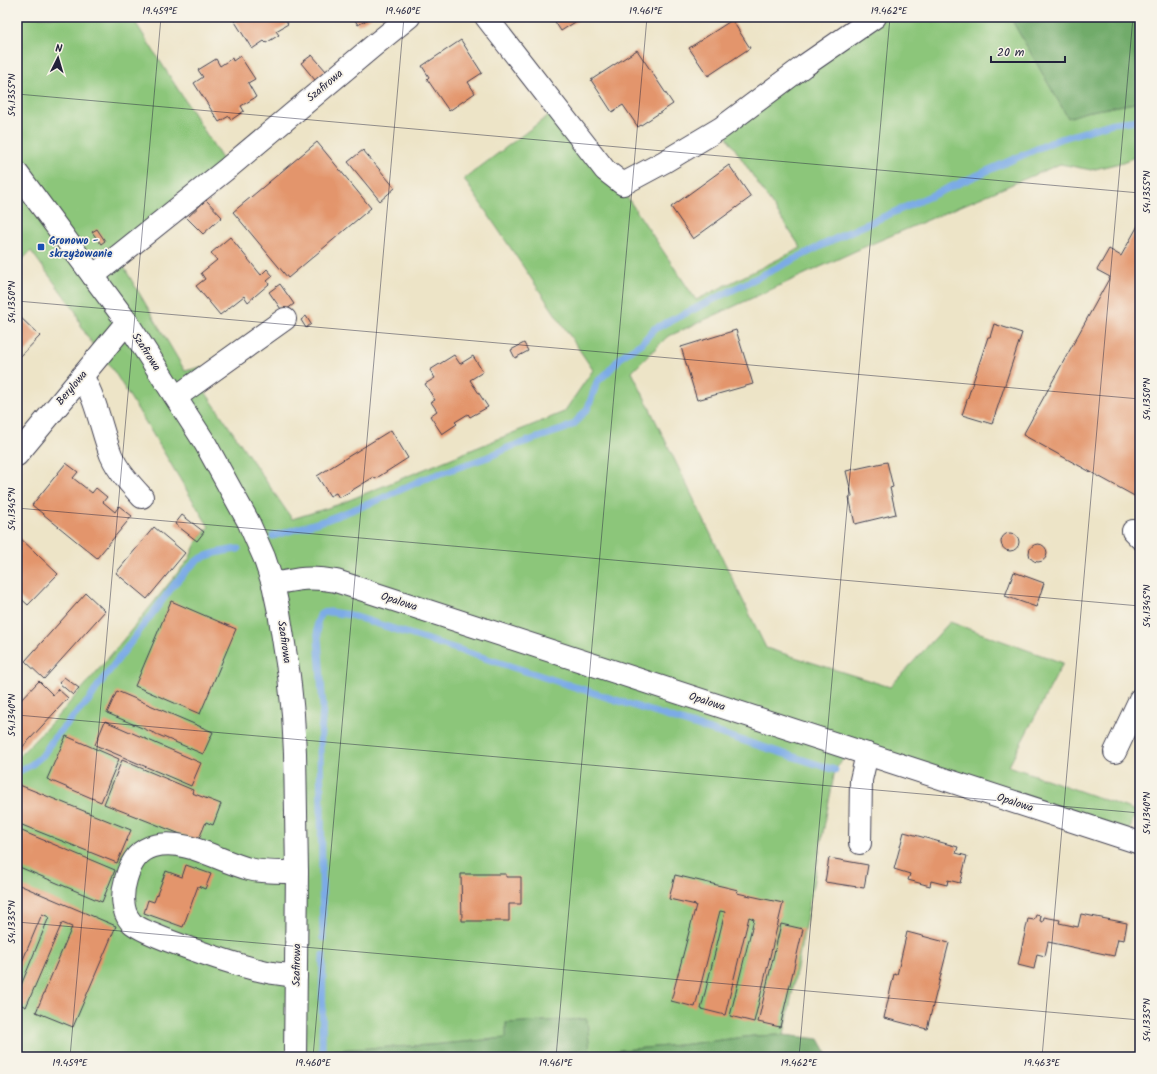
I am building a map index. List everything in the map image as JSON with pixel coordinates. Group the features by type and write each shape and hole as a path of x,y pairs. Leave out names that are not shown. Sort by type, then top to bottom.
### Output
{"street":[{"name":"Szafirowa","path":"93,276 228,168 409,17"},
{"path":"486,17 605,170 623,184 664,162 721,128 804,66 875,17"},
{"name":"Szafirowa","path":"18,178 127,322 205,443 248,521 264,557 273,584 279,612 293,714 297,807 295,1057"},
{"path":"176,397 285,319"},
{"name":"Berylowa","path":"18,450 127,322"},
{"path":"82,376 92,396 114,461 142,497"},
{"name":"Opalowa","path":"273,584 301,578 320,578 336,581 1140,843"},
{"path":"1115,752 1140,699"},
{"path":"860,843 861,780 867,754"},
{"path":"296,976 271,973 251,968 147,933 130,922 126,914 123,895 127,876 132,863 138,854 148,848 161,845 182,846 239,866 262,872 297,872"}],"green space":[{"path":"17,17 132,17 228,168 118,257 185,371 201,367 212,382 206,393 292,519 337,505 564,412 593,370 464,179 557,109 627,197 696,300 801,248 721,128 875,17 1010,17 1068,117 1086,112 1140,102 1140,155 1120,163 1091,170 1060,164 862,248 667,337 632,372 766,648 890,687 950,622 1063,663 1009,766 1136,811 1126,839 851,749 835,770 784,1035 753,1036 689,1044 590,1053 586,1019 506,1023 507,1038 431,1045 334,1050 334,1057 17,1057 17,758 63,711 106,661 189,559 197,541 209,527 115,373 83,330 76,312 31,251 17,265"},
{"path":"1010,17 1140,17 1140,102 1086,112 1068,118"},
{"path":"587,1019 590,1053 689,1044 753,1036 784,1035 819,1039 829,1057 334,1057 333,1050 431,1045 506,1038 506,1023"}],"building":[{"path":"232,17 284,17 288,24 276,31 279,35 266,43 264,41 252,49"},
{"path":"353,17 372,17 358,25"},
{"path":"552,17 583,17 561,31"},
{"path":"732,20 750,48 708,76 689,48"},
{"path":"461,40 482,73 468,82 475,93 449,111 427,79 429,77 422,66"},
{"path":"637,50 673,104 638,127 623,105 612,112 591,80"},
{"path":"312,55 326,71 315,80 301,63"},
{"path":"240,56 255,79 248,83 256,97 241,106 244,111 231,120 229,116 219,122 194,83 203,77 198,70 216,59 220,66 232,58 233,61"},
{"path":"317,142 371,208 288,278 233,212"},
{"path":"363,150 395,188 380,201 348,162"},
{"path":"729,165 751,197 693,239 671,207"},
{"path":"206,200 222,217 203,234 187,218"},
{"path":"1140,222 1140,499 1023,435 1110,277 1097,270 1109,249 1121,256"},
{"path":"97,229 105,241 101,244 92,232"},
{"path":"230,237 261,275 267,269 273,276 267,281 269,284 248,302 244,296 220,315 196,286 205,279 201,273 217,260 211,253"},
{"path":"280,284 294,304 283,312 269,292"},
{"path":"17,314 40,336 17,360"},
{"path":"306,316 311,324 306,328 301,320"},
{"path":"994,324 1022,333 992,424 962,415 988,337 990,337"},
{"path":"736,330 753,384 697,400 681,347"},
{"path":"524,343 528,351 515,358 511,350"},
{"path":"454,355 460,364 473,356 483,372 470,380 488,407 470,417 468,414 455,422 457,424 442,434 430,416 437,411 431,402 435,400 425,384 435,378 430,370"},
{"path":"391,430 408,458 375,479 374,477 339,498 336,493 330,496 317,476"},
{"path":"887,462 893,487 890,488 896,514 855,524 849,497 852,496 846,471"},
{"path":"66,463 78,472 73,478 92,493 96,488 107,497 103,502 115,512 119,506 132,516 97,558 32,505"},
{"path":"182,515 204,532 197,541 175,524"},
{"path":"154,527 185,553 147,599 116,573"},
{"path":"1010,533 1016,536 1019,542 1016,548 1010,551 1004,548 1001,542 1004,536"},
{"path":"17,535 58,574 28,605 17,595"},
{"path":"1038,544 1044,547 1047,553 1044,559 1038,562 1032,559 1029,553 1032,547"},
{"path":"1014,572 1044,583 1036,607 1005,596"},
{"path":"86,593 105,611 44,679 25,661"},
{"path":"171,601 236,629 200,714 135,686"},
{"path":"64,677 79,688 73,695 59,683"},
{"path":"39,681 53,695 58,689 68,698 17,753 17,704"},
{"path":"117,691 213,732 203,754 107,713"},
{"path":"105,721 201,763 191,786 95,745"},
{"path":"66,736 119,759 101,802 47,779"},
{"path":"122,760 193,790 192,793 221,804 213,825 206,822 198,841 104,804"},
{"path":"17,784 131,830 117,863 17,823"},
{"path":"17,829 115,870 102,902 17,866"},
{"path":"904,832 958,847 956,853 967,856 960,883 948,880 947,885 931,881 930,886 908,880 910,874 894,869"},
{"path":"829,858 868,865 864,888 825,882"},
{"path":"186,865 211,874 205,889 198,886 183,927 144,913 148,900 154,902 166,871 182,877"},
{"path":"461,874 506,874 506,877 521,877 521,904 509,904 509,921 462,921"},
{"path":"675,875 738,890 737,893 783,903 754,1022 730,1016 754,919 749,917 725,1015 701,1009 725,912 720,911 695,1007 671,1001 696,905 669,899"},
{"path":"17,884 116,926 73,1027 36,1012 72,927 62,923 26,1007 17,1003 17,995 49,917 42,914 17,974"},
{"path":"1081,914 1127,923 1124,940 1118,939 1114,956 1048,942 1045,956 1037,954 1034,969 1018,965 1028,919 1034,920 1036,915 1041,916 1040,921 1043,922 1044,917 1060,920 1059,923 1078,927"},
{"path":"781,924 803,929 780,1027 758,1022"},
{"path":"907,932 949,943 927,1029 884,1018 894,974 897,975"}],"waterway":[{"path":"273,536 326,520 376,501 424,479 488,457 510,447 564,429 574,424 588,408 597,382 622,356 642,343 654,329 847,233 1057,140 1113,123 1140,120"},
{"path":"17,772 31,765 43,755 54,738 90,699 98,686 176,582 189,568 198,560 207,556 238,549"},
{"path":"323,938 320,747 323,708 317,623 321,613 330,612 350,615 835,770"},
{"path":"322,1057 323,955"}],"place":[{"name":"Gronowo - skrzyżowanie","path":"41,247"}]}
